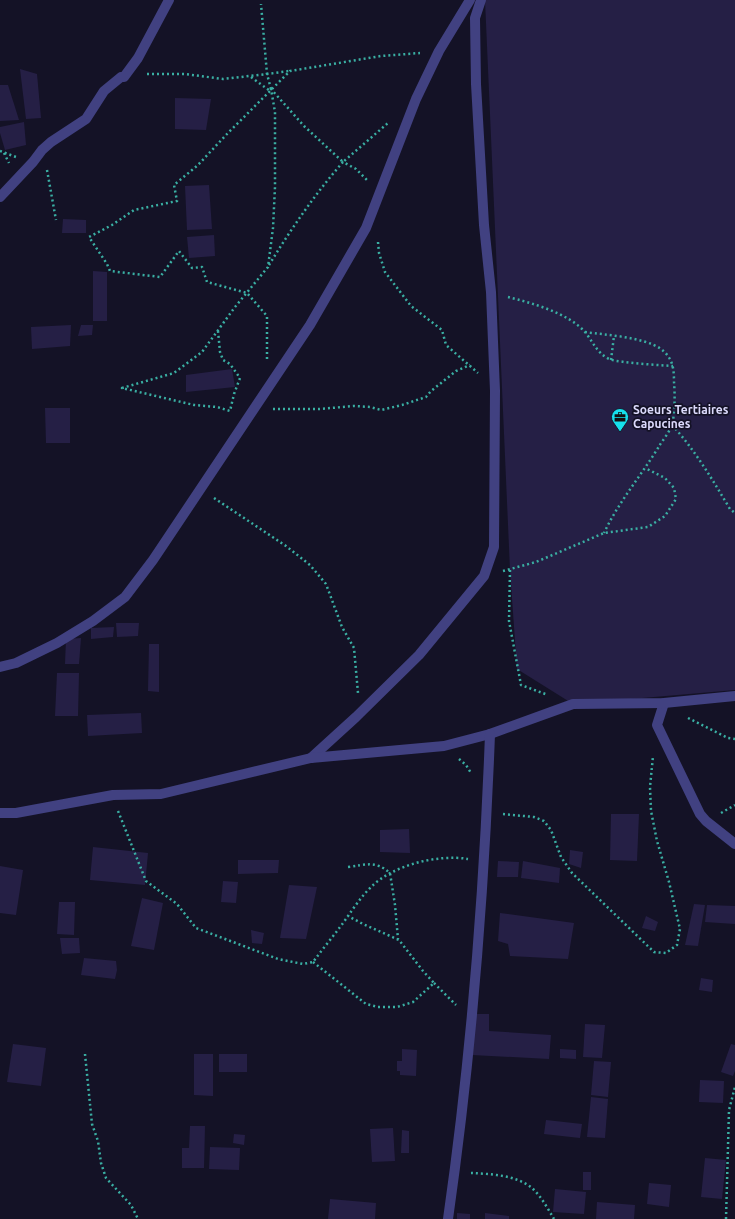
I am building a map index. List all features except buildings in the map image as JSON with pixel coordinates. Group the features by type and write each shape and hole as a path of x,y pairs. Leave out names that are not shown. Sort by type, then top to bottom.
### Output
{"street":[{"path":"0,197 33,162 42,150 51,142 86,119 104,90 121,77 124,77 138,58 170,0"},
{"path":"0,667 16,662 57,643 92,621 124,597 153,560 310,325 366,228 416,99 439,51 470,0"},
{"path":"311,758 356,717 419,655 484,576 494,547 495,391 491,292 484,225 476,84 474,18 482,0"},
{"path":"0,813 16,812 112,795 161,794 311,758 444,746 490,734 573,704 664,703 735,696"},
{"path":"664,703 657,725 700,814 706,821 735,844"},
{"path":"448,1219 465,1091 472,1020 487,812 490,734"}],"path":[{"path":"261,4 267,74 275,112 275,188 273,228 268,267"},
{"path":"124,77 148,74 185,74 223,79 251,77 381,56 439,51"},
{"path":"268,387 267,316 247,293 207,282 202,267 192,268 179,251 160,277 110,271 89,237 112,225 134,210 177,201 174,185 198,165 290,71"},
{"path":"251,77 270,90 304,126 343,162 356,169 366,178 374,200 374,206"},
{"path":"218,331 220,352 223,360 230,364 240,378 230,411 217,407 194,405 122,388 174,373 202,352 218,331 247,293 268,267 296,223 326,181 343,162 393,118"},
{"path":"51,142 47,173 56,220"},
{"path":"378,241 379,253 385,272 411,306 442,330 446,345 470,364 495,391"},
{"path":"491,292 528,302 570,320 585,332 601,354 611,360 674,366"},
{"path":"585,332 648,342 662,350 674,366 675,397 672,425 611,518 604,533"},
{"path":"611,360 614,336"},
{"path":"251,412 268,409 319,409 354,406 370,407 381,410 402,406 426,397 431,391 456,372 470,364"},
{"path":"672,425 694,452 730,509 735,513"},
{"path":"484,576 536,562 604,533 648,527 665,516 676,499 674,488 665,478 645,468"},
{"path":"200,488 310,564 326,584 342,627 354,648 360,708 356,717"},
{"path":"510,570 509,621 521,684 573,704"},
{"path":"684,717 692,719 728,738 735,739"},
{"path":"444,746 466,765 474,778"},
{"path":"487,812 534,817 544,821 551,830 561,857 572,873 654,952 666,953 677,945 680,929 669,882 657,841 651,811 650,787 653,755"},
{"path":"112,795 146,881 177,904 196,928 278,959 303,964 313,962 370,887 390,873 416,863 438,858 462,858 483,862"},
{"path":"348,867 371,864 382,866 390,873 398,940"},
{"path":"348,916 398,940 434,983 472,1020"},
{"path":"313,962 366,1004 378,1007 397,1007 413,1002 434,983"},
{"path":"85,1054 92,1124 98,1141 101,1163 106,1178 131,1205 138,1219"},
{"path":"726,1219 729,1110 735,1087"},
{"path":"454,1172 494,1174 520,1181 532,1189 554,1219"}],"place":[{"name":"Soeurs Tertiaires Capucines","path":"620,432"}]}
